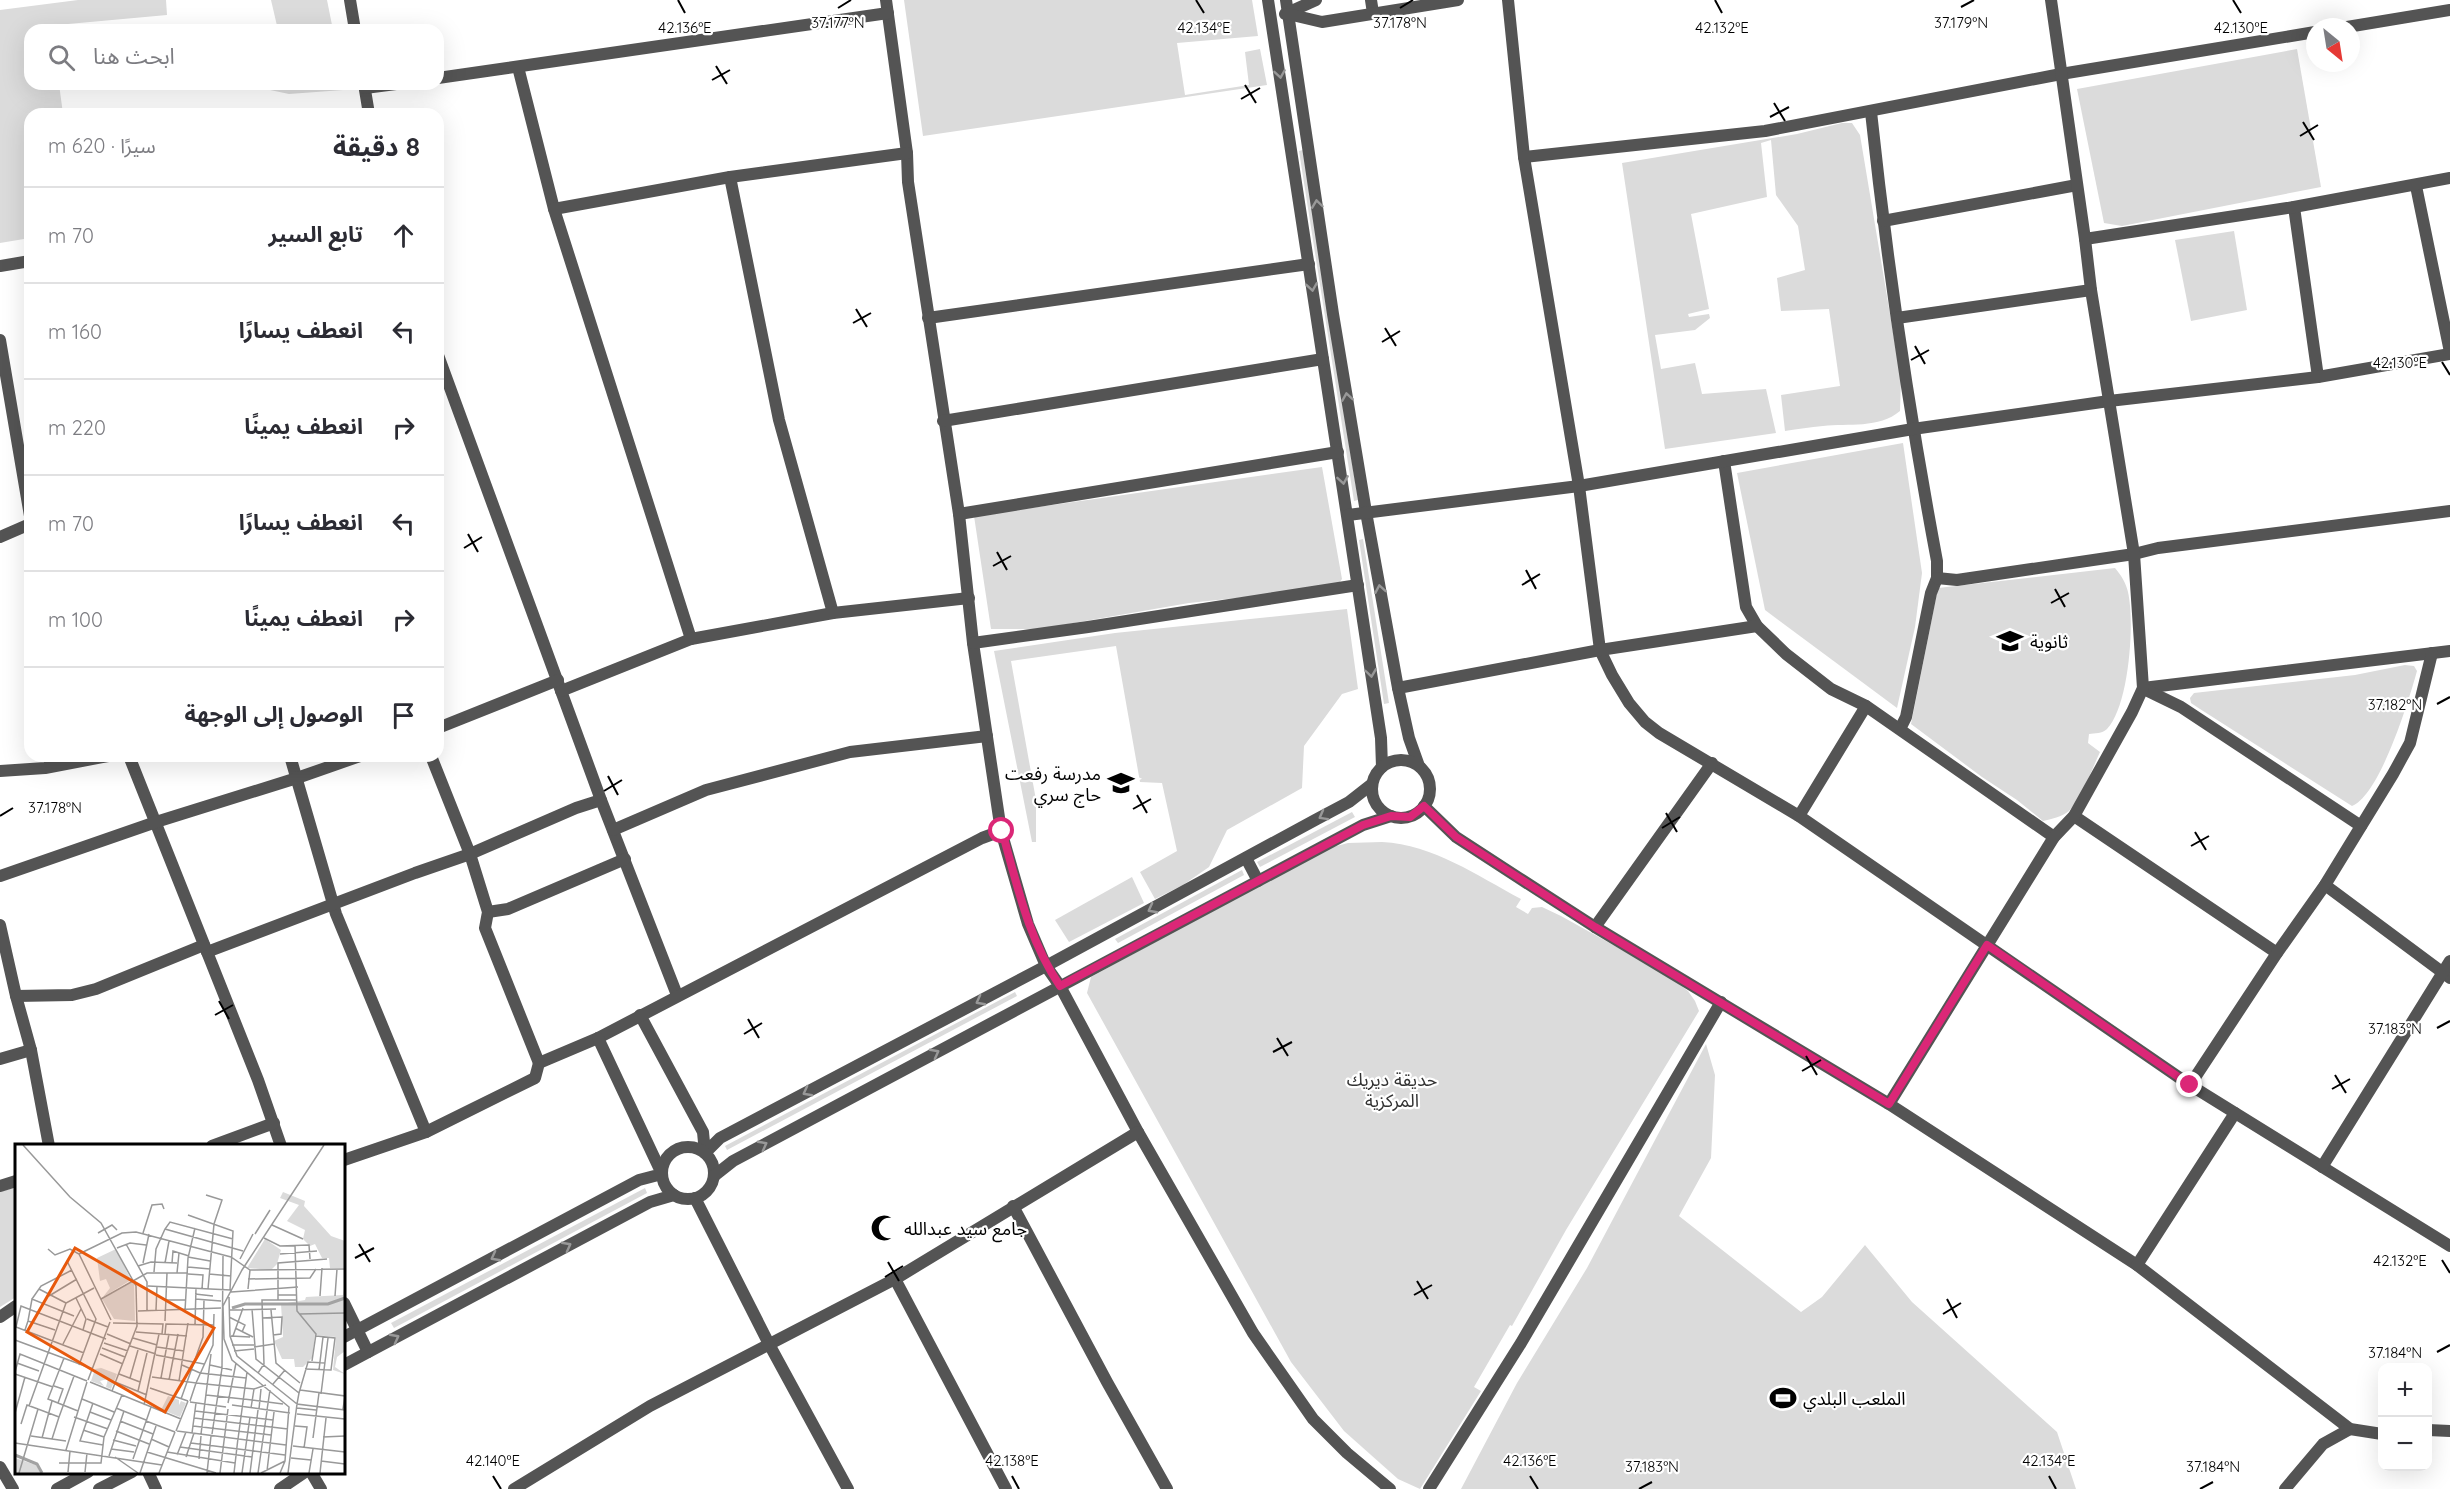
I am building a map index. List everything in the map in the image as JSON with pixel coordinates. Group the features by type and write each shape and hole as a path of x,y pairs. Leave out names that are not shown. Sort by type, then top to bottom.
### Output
{"street":[{"path":"351,0 354,24"},
{"path":"1268,0 1348,515 1381,738 1382,767"},
{"path":"598,1038 668,1189 674,1195 682,1198 695,1198 706,1191 714,1176 733,1161 1363,825 1391,816 1410,817 1424,806 1430,789 1425,772 1419,766 1409,738 1398,688 1366,512 1286,0"},
{"path":"1288,14 1316,0"},
{"path":"1270,16 1288,14 1322,22 1372,6 1458,0"},
{"path":"1508,0 1524,157 1580,486 1600,650 1629,704 1645,722 1659,733 1799,816 2190,1085 2450,1246"},
{"path":"1889,1104 2054,837 2074,816 2143,688 2134,554 2091,290 2051,0"},
{"path":"444,77 887,6 907,153 908,182 959,514 973,643 987,736 1002,831 1028,924 1046,966 1060,986 1138,1132 1253,1334 1313,1419 1347,1453 1390,1489"},
{"path":"2360,25 2450,10"},
{"path":"1524,157 1765,131 2061,74 2306,33"},
{"path":"518,67 554,209 691,639"},
{"path":"365,90 368,108"},
{"path":"1871,112 1883,221 1913,429 1937,561 1937,578 1931,593 1906,717 1900,729"},
{"path":"1291,140 1307,137"},
{"path":"554,209 730,177 907,153"},
{"path":"730,177 779,420 833,613"},
{"path":"2085,239 2294,207 2450,178"},
{"path":"1883,221 2077,185"},
{"path":"1348,515 1580,486 1913,429 2109,401 2318,377 2450,353 2416,186"},
{"path":"2294,207 2318,377"},
{"path":"0,266 24,262"},
{"path":"928,318 1309,264"},
{"path":"1897,318 2091,290"},
{"path":"0,340 24,481"},
{"path":"943,421 1323,359"},
{"path":"444,372 601,800 677,995"},
{"path":"959,514 1338,452"},
{"path":"1724,461 1746,608 1757,626 1786,654 1831,689 1866,706 2054,837"},
{"path":"1937,578 1957,580 2134,554 2158,548 2450,511"},
{"path":"0,537 24,527"},
{"path":"973,643 1358,585"},
{"path":"444,726 691,639 833,613 969,598"},
{"path":"1398,688 1600,650 1757,626"},
{"path":"2143,688 2450,651"},
{"path":"2190,1085 2325,885 2410,743 2432,653"},
{"path":"2143,688 2181,707 2361,826"},
{"path":"1799,816 1866,706"},
{"path":"613,830 706,790 850,752 987,736"},
{"path":"1391,816 1382,811 1372,794 1372,784 1376,774 1382,767 1401,760 1419,766"},
{"path":"0,771 45,768 76,762"},
{"path":"131,762 280,1144"},
{"path":"292,762 333,904 426,1132"},
{"path":"0,876 156,822 343,762"},
{"path":"345,1160 426,1132 535,1078 539,1063 485,928 488,912 470,855 433,762"},
{"path":"1595,927 1712,763"},
{"path":"705,1153 720,1138 1246,858 1349,802 1372,784"},
{"path":"16,996 72,995 96,989 470,855 601,800"},
{"path":"1424,806 1456,837 1595,927 1889,1104 2137,1265 2350,1429 2378,1433"},
{"path":"2074,816 2277,953"},
{"path":"539,1063 598,1038 982,838 1002,831"},
{"path":"1246,858 1258,881"},
{"path":"488,912 508,909 625,859"},
{"path":"2325,885 2446,976"},
{"path":"0,925 31,1050 49,1144"},
{"path":"2322,1167 2446,976 2450,960"},
{"path":"1429,1489 1521,1343 1721,1002"},
{"path":"640,1016 703,1132 705,1153"},
{"path":"0,1059 31,1050"},
{"path":"2137,1265 2235,1113"},
{"path":"217,1144 274,1123"},
{"path":"514,1489 650,1406 895,1279 1138,1132"},
{"path":"662,1174 667,1158 673,1152 689,1146 705,1153 711,1159 714,1176"},
{"path":"345,1336 639,1180 662,1174"},
{"path":"0,1186 15,1181"},
{"path":"345,1364 650,1202 674,1195"},
{"path":"695,1198 846,1488"},
{"path":"1013,1206 1167,1489"},
{"path":"895,1279 1006,1489"},
{"path":"345,1305 368,1352"},
{"path":"0,1317 15,1307"},
{"path":"2285,1489 2323,1444 2350,1429"},
{"path":"2432,1430 2450,1431"},
{"path":"0,1467 13,1489"},
{"path":"57,1489 86,1474"},
{"path":"99,1489 130,1474"},
{"path":"148,1474 156,1489"},
{"path":"280,1489 303,1474"},
{"path":"312,1474 321,1489"}],"green space":[{"path":"78,0 166,0 167,15 68,24 24,24 24,90 60,90 62,108 24,108 24,239 0,243 0,10"},
{"path":"271,0 327,0 332,24 277,24"},
{"path":"904,0 1252,0 1258,36 1177,43 1185,95 1249,85 1245,52 1260,49 1267,85 923,136"},
{"path":"2297,49 2321,187 2122,226 2104,223 2077,89"},
{"path":"270,90 343,90 289,94"},
{"path":"1842,123 1852,123 1860,135 1901,380 1900,411 1883,421 1873,423 1818,426 1785,431 1781,395 1840,386 1829,309 1781,311 1777,278 1805,270 1798,226 1776,195 1771,140 1761,143 1767,197 1691,214 1709,309 1688,314 1689,317 1709,314 1710,318 1695,330 1655,335 1661,369 1695,363 1702,394 1766,389 1776,433 1665,449 1622,163 1797,134"},
{"path":"1303,150 1358,500 1354,501 1299,151"},
{"path":"2234,231 2247,310 2191,321 2175,240"},
{"path":"1903,443 1922,573 1915,627 1897,708 1765,610 1737,473"},
{"path":"1322,467 1342,579 1339,583 1284,593 1189,603 1039,629 991,629 974,516"},
{"path":"1363,539 1389,703 1384,704 1359,540"},
{"name":"ثانوية","path":"2115,568 2127,589 2131,623 2128,664 2121,702 2115,718 2105,731 2089,734 2088,743 2100,752 2074,805 2063,815 2043,821 1911,724 1938,588"},
{"path":"1347,609 1358,689 1342,694 1304,746 1302,788 1227,830 1209,867 1183,885 1155,899 1140,872 1177,851 1162,783 1140,782 1116,646 1011,661 1036,800 1036,842 1032,842 994,651 1115,633"},
{"path":"2405,665 2414,666 2417,671 2400,724 2373,784 2363,798 2352,806 2191,703 2190,698 2194,693 2355,675"},
{"path":"1352,812 1355,817 1260,867 1257,862"},
{"name":"حديقة ديريك المركزية","path":"1382,842 1419,849 1471,871 1521,899 1516,907 1528,914 1532,908 1542,907 1561,916 1667,975 1688,991 1699,1011 1566,1230 1512,1326 1510,1325 1474,1387 1481,1391 1420,1489 1398,1479 1344,1431 1291,1362 1087,993 1091,977 1325,849 1348,843"},
{"path":"1242,870 1244,875 1118,943 1115,939"},
{"path":"1132,877 1144,903 1069,942 1055,920"},
{"path":"1015,992 1017,996 727,1150 725,1146"},
{"path":"1706,1044 1715,1075 1711,1158 1679,1216 1801,1312 1822,1297 1865,1245 1912,1302 2057,1432 2076,1489 1461,1489 1517,1383 1587,1268"},
{"path":"15,1187 15,1298 0,1307 0,1192"},
{"path":"645,1188 647,1193 394,1328 391,1323"}],"place":[{"name":"ثانوية","path":"2010,641"},
{"name":"مدرسة رفعت حاج سري","path":"1121,783"},
{"name":"جامع سيد عبدالله","path":"884,1228"},
{"name":"الملعب البلدي","path":"1783,1398"}],"route":[{"path":"1002,831 1028,924 1046,966 1060,986 1363,825 1391,816 1410,817 1424,806 1456,837 1595,927 1889,1104 1987,945 2190,1085"}]}
